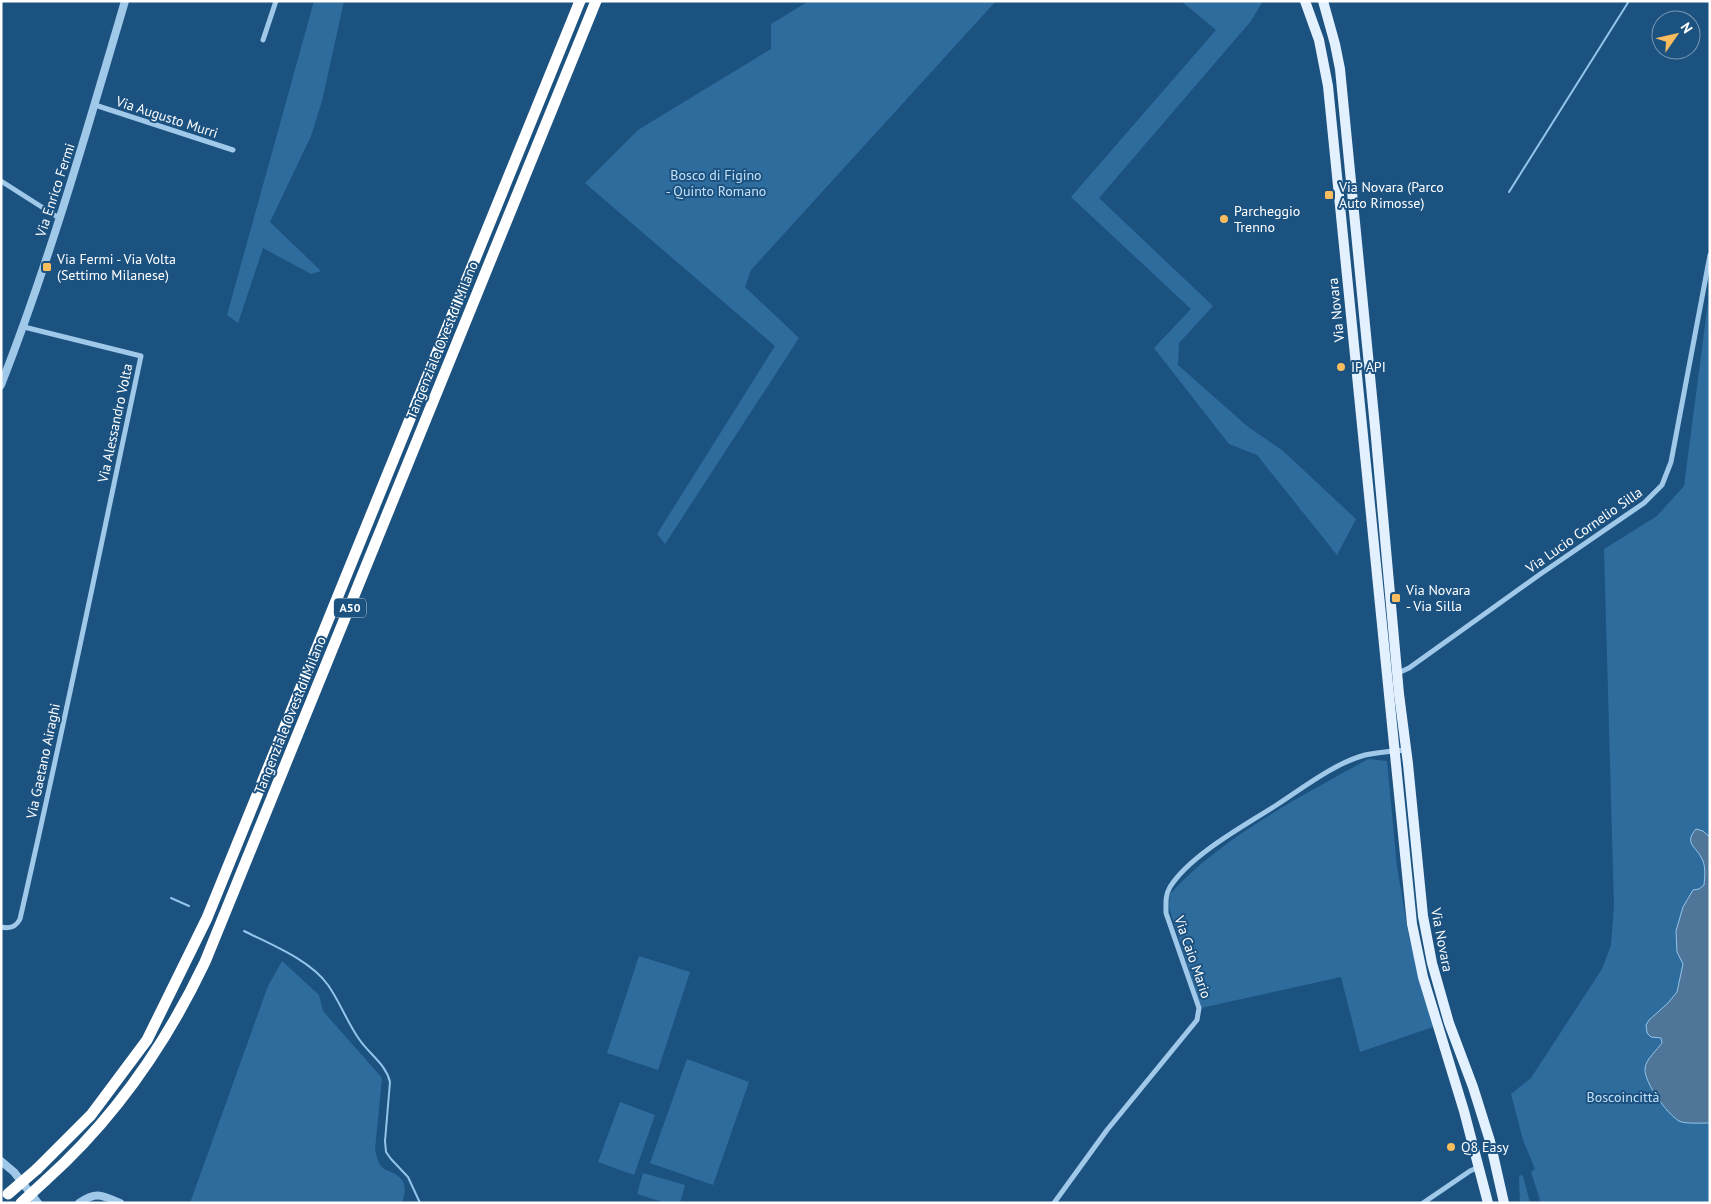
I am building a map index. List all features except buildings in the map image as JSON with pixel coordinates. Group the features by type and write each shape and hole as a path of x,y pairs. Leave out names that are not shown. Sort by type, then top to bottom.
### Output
{"highway":[{"name":"Tangenziale Ovest di Milano","path":"5,1197 37,1169 91,1115 147,1040 208,918 580,1"},
{"name":"Tangenziale Ovest di Milano","path":"20,1203 89,1139 132,1085 169,1031 205,962 596,1"}],"main road":[{"name":"Via Novara","path":"1306,1 1318,40 1328,86 1393,751 1412,924 1417,951 1464,1111 1488,1203"},
{"name":"Via Novara","path":"1323,2 1336,44 1340,69 1423,916 1432,963 1449,1023 1481,1114 1504,1203"},
{"path":"1479,1167 1494,1163"}],"street":[{"name":"Via Enrico Fermi","path":"1,385 24,327 95,105 125,1"},
{"path":"263,40 276,1"},
{"name":"Via Augusto Murri","path":"95,105 233,150"},
{"path":"1,181 59,218"},
{"name":"Via Lucio Cornelio Silla","path":"1398,673 1410,668 1539,575 1644,503 1662,485 1671,462 1710,256"},
{"name":"Via Alessandro Volta","path":"24,327 141,356 92,584"},
{"name":"Via Gaetano Airaghi","path":"1,927 12,928 18,924 20,919 55,766 92,584"},
{"path":"1386,679 1398,673"},
{"name":"Via Caio Mario","path":"1054,1203 1106,1130 1197,1020 1199,1008 1166,913 1166,897 1180,875 1201,856 1329,771 1364,756 1406,750"},
{"path":"1,1161 14,1172 38,1203"},
{"path":"1422,1203 1479,1167"},
{"path":"78,1203 90,1196 98,1195 120,1203"}],"green space":[{"path":"314,1 344,1 322,101 311,136 270,222 321,271 311,274 263,248 238,323 227,315"},
{"name":"Bosco di Figino - Quinto Romano","path":"809,1 996,1 751,270 745,287 799,338 665,544 657,534 775,346 585,183 638,130 771,49 771,24"},
{"path":"1181,1 1263,1 1251,21 1099,198 1213,306 1179,343 1178,365 1247,426 1283,451 1356,519 1337,555 1257,455 1229,444 1154,348 1191,309 1071,197 1216,30"},
{"name":"Boscoincittà","path":"1710,287 1710,1203 1541,1203 1531,1172 1535,1169 1523,1140 1511,1094 1531,1078 1602,969 1611,945 1614,905 1604,549 1657,516 1684,486"},
{"path":"1368,759 1387,761 1397,867 1409,938 1433,1027 1360,1052 1341,977 1201,1008 1169,908 1170,894 1190,873 1238,836 1290,803"},
{"path":"639,956 690,972 658,1070 607,1053"},
{"path":"282,961 319,995 323,1011 382,1078 375,1150 382,1167 394,1173 404,1183 405,1190 402,1203 190,1203 268,986"},
{"path":"687,1059 749,1082 713,1185 650,1163"},
{"path":"620,1102 655,1115 634,1175 598,1162"},
{"path":"643,1173 685,1185 680,1203 666,1203 637,1194"},
{"path":"1520,1175 1523,1176 1530,1203 1520,1203"}],"shaded area":[{"path":"1696,829 1703,831 1710,837 1710,1123 1685,1123 1674,1117 1652,1089 1645,1069 1649,1059 1662,1043 1661,1038 1651,1037 1647,1033 1646,1025 1677,992 1683,964 1677,952 1676,931 1683,907 1693,890 1699,889 1704,885 1704,863 1691,841"}],"waterway":[{"path":"1509,192 1629,1"},
{"path":"171,898 189,906"},
{"path":"244,931 290,954 320,976 328,985 359,1039 385,1070 390,1082 385,1141 386,1152 408,1177 420,1203"}],"place":[{"name":"Via Novara (Parco Auto Rimosse)","path":"1329,195"},
{"name":"Parcheggio Trenno","path":"1224,219"},
{"name":"Via Fermi - Via Volta (Settimo Milanese)","path":"47,267"},
{"name":"IP API","path":"1341,367"},
{"name":"Via Novara - Via Silla","path":"1396,598"},
{"name":"Q8 Easy","path":"1451,1147"}]}
